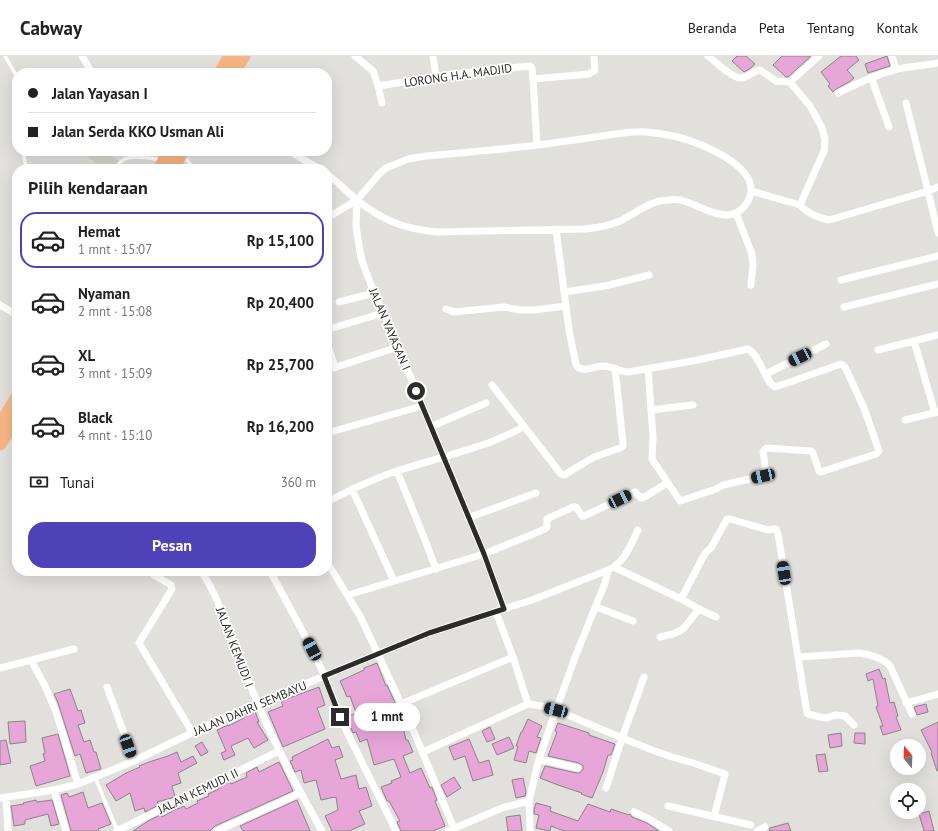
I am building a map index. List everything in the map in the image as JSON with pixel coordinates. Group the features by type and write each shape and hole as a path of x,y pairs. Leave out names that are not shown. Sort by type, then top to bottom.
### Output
{"highway":[{"path":"223,68 230,56"},
{"path":"236,68 244,56"},
{"path":"0,444 12,424"}],"street":[{"path":"82,56 89,68"},
{"path":"355,56 373,71 382,103"},
{"path":"433,56 436,77"},
{"path":"533,79 589,74 595,70 594,56"},
{"path":"708,56 737,78 744,78 755,71 760,70 779,82 790,82 819,56"},
{"path":"892,56 896,69"},
{"path":"838,93 871,77 896,69 938,64"},
{"name":"LORONG H.A. MADJID","path":"378,86 529,65 532,68 537,145"},
{"path":"871,77 889,127"},
{"path":"790,82 810,106 822,128 825,139 824,150 798,204"},
{"path":"906,103 938,234"},
{"path":"332,178 357,200 380,216 390,221 422,231 437,232 585,229 604,226 618,221 652,203 668,200 686,202 720,215 726,215 736,213 746,205 751,195 751,185 747,175 731,161 718,153 704,146 680,138 657,133 636,132 537,145 408,159 386,168 357,200 332,215"},
{"path":"298,156 311,164"},
{"path":"751,190 798,204 809,213 829,220 938,187"},
{"name":"JALAN YAYASAN I","path":"357,200 356,226 362,261 374,293 484,554 504,609"},
{"path":"736,213 752,254 753,265 750,285"},
{"path":"556,229 569,330 576,365 581,370 604,366 625,372 693,361 748,349 752,351 772,385 776,387 842,364 845,367 864,408 879,449 878,452 876,454 821,472 819,471 811,451 767,448 763,452 765,472 763,476 719,486 716,489 679,501 652,459 653,438 648,369"},
{"path":"840,280 938,256"},
{"path":"564,292 605,286 649,275"},
{"path":"844,307 938,284"},
{"path":"339,302 374,293"},
{"path":"0,305 12,312"},
{"path":"446,309 454,312 499,307 534,310 566,306"},
{"path":"332,328 383,313"},
{"path":"878,350 938,335"},
{"path":"906,420 936,413 914,341"},
{"path":"766,374 826,344"},
{"path":"332,369 398,347"},
{"path":"332,358 335,368"},
{"path":"492,385 563,475 568,474 594,457 621,448 624,443 615,368"},
{"path":"430,426 486,403"},
{"path":"651,410 693,404"},
{"path":"332,432 422,406"},
{"path":"332,499 352,489 397,471 483,445 516,432 524,426"},
{"path":"397,471 436,569"},
{"path":"348,596 484,554 545,529 547,527 548,518 573,507 576,507 582,516 584,516 634,492 643,498 667,483"},
{"path":"352,489 394,581"},
{"path":"468,518 536,493"},
{"path":"681,598 706,552 711,548 727,519 777,532 808,714 820,718 827,718 835,715 845,716 854,725"},
{"name":"JALAN DAHRI SEMBAYU","path":"3,798 54,790 78,784 134,761 208,725 429,633 532,600 611,569 621,561 629,549 638,530"},
{"path":"530,831 529,801 539,759 576,655 611,569 681,598 716,617"},
{"path":"332,570 356,609 378,654 423,752 453,830 502,808 529,801"},
{"path":"156,576 171,585 172,589 139,643 192,732"},
{"name":"JALAN KEMUDI I","path":"204,576 217,600 257,704 300,793 322,831"},
{"path":"273,576 309,643 346,730 396,831"},
{"path":"596,607 634,621"},
{"path":"660,637 675,634 681,631 699,609"},
{"path":"496,612 513,657 528,704"},
{"path":"0,668 74,649"},
{"path":"798,657 860,653 887,662 912,714"},
{"path":"401,704 513,657"},
{"path":"31,660 45,686 56,712 78,784"},
{"path":"606,788 644,677"},
{"path":"107,687 134,761"},
{"path":"906,702 938,694"},
{"path":"423,752 528,704 542,706 556,710 672,757 725,774 714,817"},
{"name":"JALAN KEMUDI II","path":"117,831 279,751"},
{"path":"539,759 578,768"},
{"path":"54,790 66,831"},
{"path":"217,831 300,793"},
{"path":"3,798 8,831"},
{"path":"668,806 751,825"},
{"path":"634,812 669,831"},
{"path":"757,831 765,828"}],"lane":[{"path":"5,56 12,68"},
{"path":"120,164 131,157 172,159 183,164"},
{"path":"95,777 117,831"}],"shaded area":[{"path":"87,156 113,156 121,164 96,164"}],"building":[{"path":"737,56 746,56 755,64 744,72 732,61"},
{"path":"782,56 810,57 788,77 786,77 773,65"},
{"path":"841,56 856,56 859,60 847,70 854,78 833,92 828,86 830,84 821,72"},
{"path":"887,56 890,66 868,73 865,64"},
{"path":"377,663 386,686 387,685 404,722 402,723 406,740 408,740 413,752 403,756 410,773 421,768 430,788 432,787 437,800 435,801 445,826 433,831 401,831 397,822 400,821 389,801 387,801 381,787 392,783 391,781 401,777 394,759 374,765 367,739 360,742 356,732 353,733 346,717 356,713 350,696 347,697 340,681"},
{"path":"879,669 883,679 885,678 890,703 894,702 898,716 896,717 901,730 883,735 880,726 883,726 876,707 878,706 873,679 868,681 866,674"},
{"path":"319,687 325,705 317,708 325,729 283,747 268,712 283,706 281,701"},
{"path":"70,689 78,711 81,710 85,723 78,725 84,742 90,740 94,752 96,752 101,769 86,773 80,754 75,756 54,694"},
{"path":"926,704 928,712 917,715 914,707"},
{"path":"255,711 259,722 257,722 268,740 254,748 248,738 231,746 235,755 224,760 221,753 226,751 217,730 244,718 243,716"},
{"path":"528,719 542,726 537,737 541,738 536,753 529,751 526,763 514,760 518,746 516,746"},
{"path":"25,721 26,742 10,744 8,722"},
{"path":"938,722 938,771 931,753 932,752 921,730"},
{"path":"558,723 589,733 589,735 615,744 611,755 608,755 603,772 592,798 540,778 545,766 577,773 580,773 583,769 583,766 579,763 548,756 557,732 555,731"},
{"path":"490,727 495,739 487,742 482,731"},
{"path":"841,733 842,746 830,748 828,735"},
{"path":"855,733 865,733 865,744 854,743"},
{"path":"58,734 70,776 36,786 30,766 45,761 42,738"},
{"path":"509,737 514,748 497,755 492,744"},
{"path":"328,739 332,748 339,746 343,757 335,760 341,779 356,775 359,789 366,787 372,806 359,811 365,824 349,831 332,831 325,816 338,810 336,797 321,800 316,780 304,783 301,770 295,772 290,761 293,760 292,757"},
{"path":"469,739 479,763 489,760 493,775 473,781 465,756 454,760 449,747"},
{"path":"6,740 11,763 0,765 0,741"},
{"path":"202,742 208,752 201,756 195,746"},
{"path":"177,752 181,762 193,756 197,763 178,773 181,783 172,786 175,797 157,802 159,805 145,812 144,808 135,811 130,793 116,801 106,785 126,773 140,767 139,766"},
{"path":"825,754 828,771 819,772 816,755"},
{"path":"279,762 293,791 215,826 210,831 133,831 162,814 162,817 178,808 184,806 186,809 198,803 197,801 209,796 208,794 219,789 218,787 229,781 231,784 247,777 246,773 257,767 259,772"},
{"path":"454,777 461,788 447,797 441,785"},
{"path":"523,778 526,792 525,796 516,798 512,780"},
{"path":"83,792 88,808 102,803 111,824 98,829 99,831 71,831 61,795 67,793 69,797"},
{"path":"36,800 37,802 52,800 59,824 51,826 48,814 25,820 25,824 14,826 11,806"},
{"path":"297,800 310,831 243,831 240,826"},
{"path":"536,803 551,807 550,811 578,821 588,804 610,812 611,809 629,815 630,814 632,817 647,823 659,831 564,831 551,826 549,831 536,828 539,815 534,814"},
{"path":"929,811 934,831 924,831 920,819 926,819 926,812"},
{"path":"520,815 522,831 508,831 506,817"},
{"path":"788,823 791,831 769,831 770,828"}],"route":[{"path":"340,717 324,676 429,633 504,609 484,554 416,391"}]}
